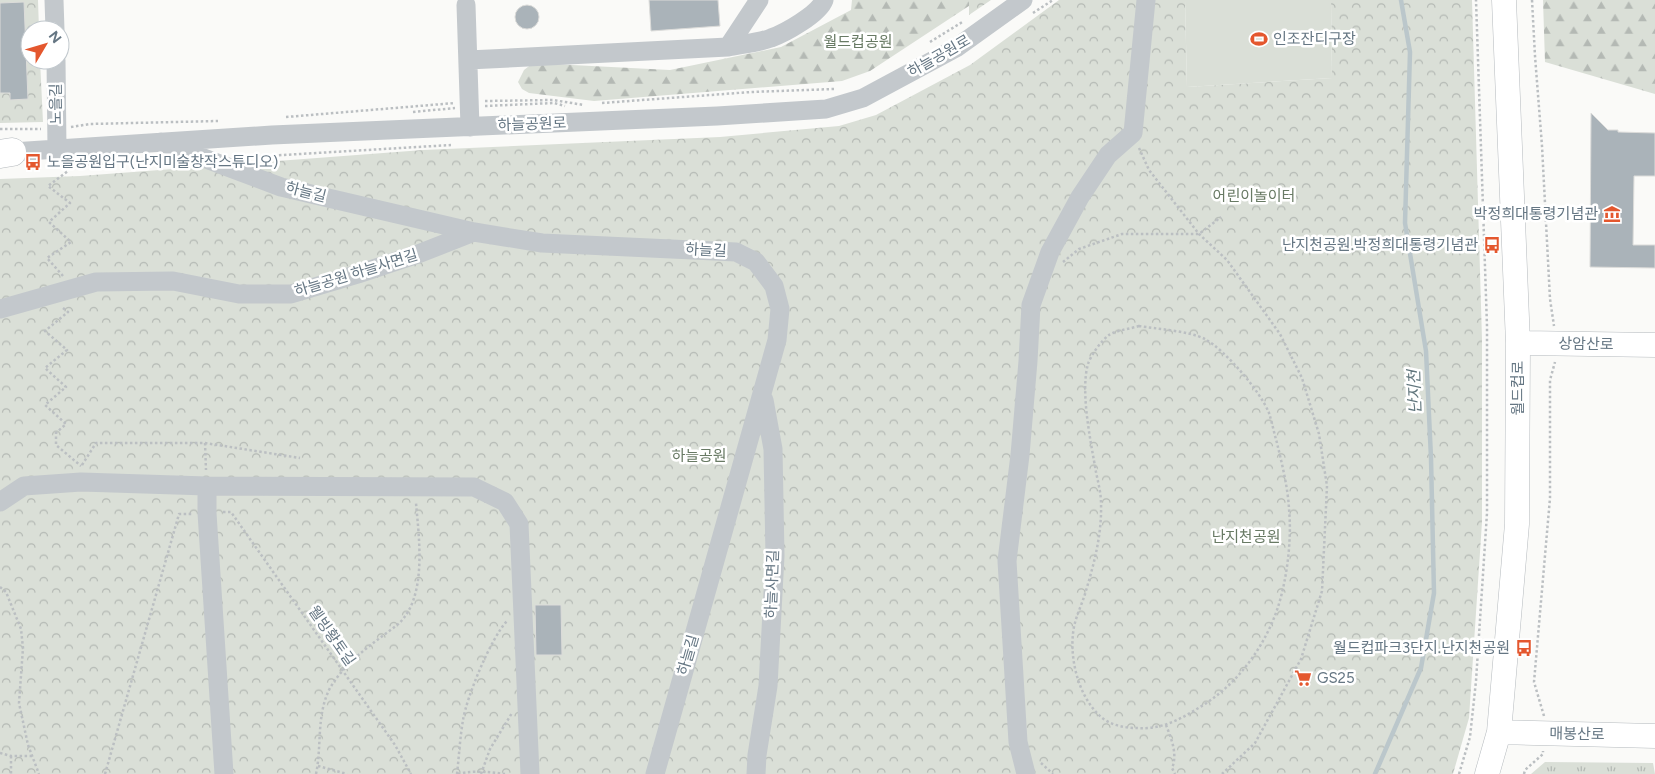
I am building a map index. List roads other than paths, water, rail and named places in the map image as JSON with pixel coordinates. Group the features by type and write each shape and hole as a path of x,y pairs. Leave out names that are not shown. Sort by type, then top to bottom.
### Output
{"main road":[{"name":"월드컵로","path":"1487,774 1499,732 1517,524 1518,343 1504,0"},
{"name":"상암산로","path":"1518,343 1655,345"},
{"name":"매봉산로","path":"1499,732 1655,736"}],"street":[{"path":"54,0 55,20"},
{"path":"728,47 759,0"},
{"path":"468,60 728,47 770,38 801,22 823,5 824,0"},
{"name":"하늘공원로","path":"6,144 161,142 272,135 717,116 826,109 863,98 956,48 1023,0"},
{"path":"1026,774 1018,742 1007,561 1020,455 1031,305 1050,252 1080,197 1108,155 1132,133 1146,0"},
{"path":"466,4 470,127"},
{"name":"노을길","path":"56,70 59,144"},
{"name":"하늘길","path":"161,142 282,187 474,232 542,243 736,252 756,262 774,286 780,309 777,340 655,774"},
{"name":"하늘공원 하늘사면길","path":"0,309 96,282 173,281 239,294 291,294 366,272 474,232"},
{"name":"하늘사면길","path":"756,774 757,755 768,686 775,556 773,449 763,394"},
{"path":"0,502 24,486 81,474 206,486 474,487 505,502 519,524 530,774"},
{"path":"206,486 224,774"}],"waterway":[{"name":"난지천","path":"1375,774 1421,668 1434,593 1426,351 1405,223 1410,52 1401,0"}],"place":[{"name":"인조잔디구장","path":"1259,39"},
{"name":"노을공원입구(난지미술창작스튜디오)","path":"33,162"},
{"name":"박정희대통령기념관","path":"1612,214"},
{"name":"난지천공원.박정희대통령기념관","path":"1492,245"},
{"name":"월드컵파크3단지.난지천공원","path":"1524,648"},
{"name":"GS25","path":"1303,678"}],"park label":[{"name":"월드컵공원","path":"858,42"},
{"name":"어린이놀이터","path":"1254,196"},
{"name":"하늘공원","path":"699,456"},
{"name":"난지천공원","path":"1246,537"}]}
